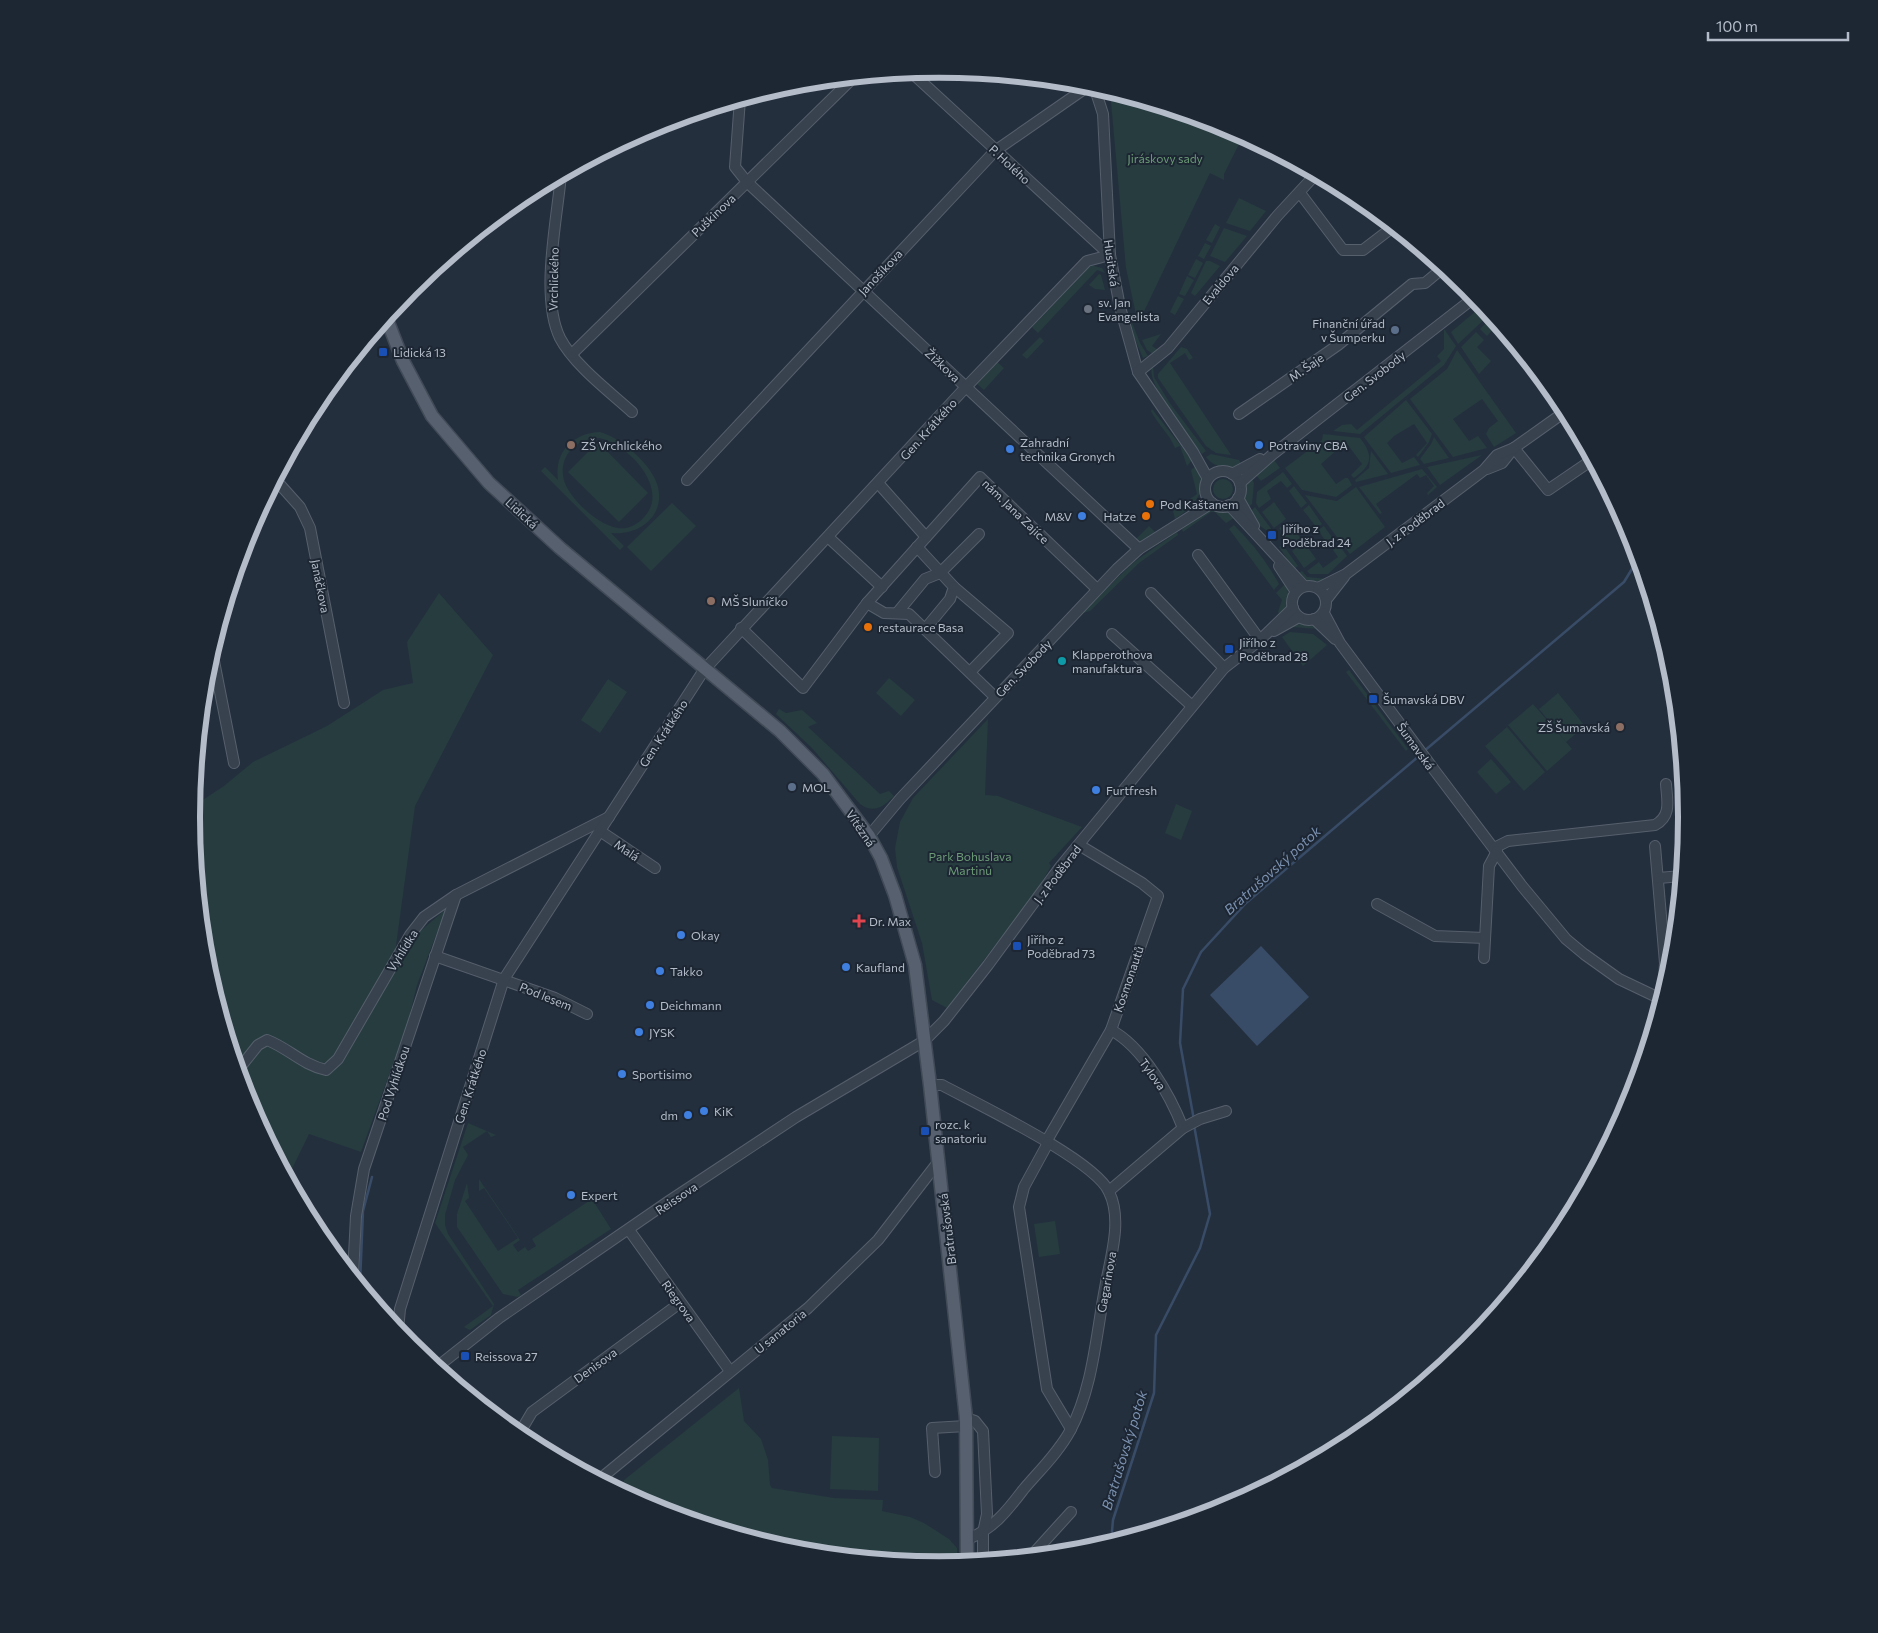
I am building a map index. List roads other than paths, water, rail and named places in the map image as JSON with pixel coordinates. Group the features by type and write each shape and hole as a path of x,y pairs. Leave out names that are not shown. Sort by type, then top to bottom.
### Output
{"main road":[{"name":"Lidická","path":"388,323 402,361 432,416 456,446 489,482 560,548 704,670"},
{"name":"Vítězná","path":"704,670 780,731 823,774 868,836 881,858 895,895 915,965 924,1041"},
{"name":"Bratrušovská","path":"924,1041 939,1161 966,1422 967,1555"}],"street":[{"name":"P. Holého","path":"918,78 1110,255"},
{"name":"Puškinova","path":"572,354 847,84"},
{"name":"Janošíkova","path":"687,480 862,290 995,151 1081,92"},
{"name":"Husitská","path":"1097,95 1103,114 1110,255 1120,307 1138,372 1193,452 1212,476"},
{"name":"Žižkova","path":"740,106 735,167 747,182 1140,549"},
{"name":"Evaldova","path":"1138,372 1168,348 1278,215 1312,179"},
{"name":"Vrchlického","path":"560,183 554,238 552,314 561,339 572,354 632,412"},
{"path":"1300,193 1343,250 1363,250 1389,230"},
{"name":"Gen. Krátkého","path":"399,1321 400,1309 504,979 704,670 966,386 1087,261 1110,255"},
{"name":"M. Šaje","path":"1239,414 1338,345 1412,284 1425,283 1438,272"},
{"name":"Gen. Svobody","path":"1240,483 1273,454 1470,302"},
{"name":"J. z Poděbrad","path":"1318,588 1346,574 1484,470 1502,462 1514,448 1559,416"},
{"path":"1514,448 1548,490 1588,463"},
{"name":"Gen. Svobody","path":"1232,474 1273,454"},
{"path":"1212,476 1227,471 1240,483 1238,498 1267,546"},
{"name":"Gen. Svobody","path":"868,836 900,798 1098,589 1140,549 1191,516 1209,498 1212,476"},
{"name":"nám. Jana Zajíce","path":"741,628 803,688 867,604 980,477 1098,589"},
{"path":"878,483 926,537"},
{"name":"Janáčkova","path":"279,484 300,507 310,528 344,703"},
{"path":"1209,498 1223,506 1229,505 1238,498"},
{"path":"1229,505 1267,546 1300,589"},
{"path":"897,614 925,579 940,573 979,534"},
{"path":"828,537 882,587"},
{"path":"918,547 954,587 1008,633 971,671"},
{"path":"1198,555 1260,640"},
{"name":"J. z Poděbrad","path":"1324,612 1326,600 1346,574"},
{"path":"926,628 950,599 954,587"},
{"path":"1324,612 1314,619 1299,617 1293,608 1293,597 1300,589 1318,588 1326,600"},
{"path":"1151,593 1224,668"},
{"path":"867,604 884,613 909,614 971,671 995,697"},
{"name":"J. z Poděbrad","path":"924,1041 944,1021 1079,845 1224,668 1260,640 1293,608"},
{"name":"Šumavská","path":"1324,612 1340,643 1425,758 1527,892 1566,938 1584,954 1619,979 1656,996"},
{"name":"J. z Poděbrad","path":"1260,640 1299,617"},
{"name":"Šumavská","path":"1314,619 1340,643"},
{"path":"1112,634 1192,706"},
{"path":"215,667 234,763"},
{"path":"1484,958 1489,866 1496,850 1508,841 1655,825 1661,822 1668,811 1666,784"},
{"name":"Vyhlídka","path":"243,1064 258,1044 267,1040 279,1045 309,1066 326,1070 338,1059 410,935 424,917 456,895 609,817"},
{"name":"Malá","path":"600,832 655,868"},
{"name":"Kosmonautů","path":"1070,1429 1046,1390 1019,1207 1024,1188 1047,1142 1111,1030 1158,896 1142,883 1079,845"},
{"path":"1655,846 1665,957"},
{"path":"1659,878 1675,877"},
{"name":"Pod Vyhlídkou","path":"353,1267 356,1216 364,1169 456,895"},
{"path":"1376,904 1431,934 1485,938"},
{"name":"Pod lesem","path":"435,956 556,998 587,1014"},
{"name":"Tylova","path":"1111,1030 1131,1044 1142,1058 1174,1103 1186,1126"},
{"name":"Reissova","path":"442,1363 499,1318 669,1201 796,1118 924,1041"},
{"name":"Gagarinova","path":"930,1085 942,1085 1047,1142 1091,1170 1109,1191 1114,1206 1115,1221 1111,1257 1086,1388 1070,1429 1062,1444 1000,1518 983,1533 968,1539"},
{"path":"1109,1191 1186,1126 1200,1119 1226,1111"},
{"name":"U sanatoria","path":"605,1475 808,1308 878,1240 939,1161"},
{"name":"Riegrova","path":"629,1230 730,1371"},
{"name":"Denisova","path":"523,1427 532,1412 680,1303"},
{"path":"935,1472 932,1428 975,1420 983,1431 986,1514 983,1533 983,1554"},
{"path":"1038,1549 1071,1512"}],"water":[{"path":"1261,946 1309,997 1257,1046 1210,995"}],"waterway":[{"name":"Bratrušovský potok","path":"1423,752 1624,582 1634,566"},
{"name":"Bratrušovský potok","path":"1194,1120 1180,1043 1183,989 1201,952 1246,903 1419,756"},
{"name":"Bratrušovský potok","path":"1112,1534 1113,1520 1154,1393 1156,1335 1200,1248 1210,1214 1194,1125"},
{"path":"360,1275 363,1211 372,1177"}],"place":[{"name":"sv. Jan Evangelista","path":"1088,309"},
{"name":"Finanční úřad v Šumperku","path":"1395,330"},
{"name":"Lidická 13","path":"383,352"},
{"name":"ZŠ Vrchlického","path":"571,445"},
{"name":"Potraviny CBA","path":"1259,445"},
{"name":"Zahradní technika Gronych","path":"1010,449"},
{"name":"Pod Kaštanem","path":"1150,504"},
{"name":"M&V","path":"1082,516"},
{"name":"Hatze","path":"1146,516"},
{"name":"Jiřího z Poděbrad 24","path":"1272,535"},
{"name":"MŠ Sluníčko","path":"711,601"},
{"name":"restaurace Basa","path":"868,627"},
{"name":"Jiřího z Poděbrad 28","path":"1229,649"},
{"name":"Klapperothova manufaktura","path":"1062,661"},
{"name":"Šumavská DBV","path":"1373,699"},
{"name":"ZŠ Šumavská","path":"1620,727"},
{"name":"MOL","path":"792,787"},
{"name":"Furtfresh","path":"1096,790"},
{"name":"Dr. Max","path":"859,921"},
{"name":"Okay","path":"681,935"},
{"name":"Jiřího z Poděbrad 73","path":"1017,946"},
{"name":"Kaufland","path":"846,967"},
{"name":"Takko","path":"660,971"},
{"name":"Deichmann","path":"650,1005"},
{"name":"JYSK","path":"639,1032"},
{"name":"Sportisimo","path":"622,1074"},
{"name":"KiK","path":"704,1111"},
{"name":"dm","path":"688,1115"},
{"name":"rozc. k sanatoriu","path":"925,1131"},
{"name":"Expert","path":"571,1195"},
{"name":"Reissova 27","path":"465,1356"}],"park label":[{"name":"Jiráskovy sady","path":"1165,158"},
{"name":"Park Bohuslava Martinů","path":"970,863"}]}
